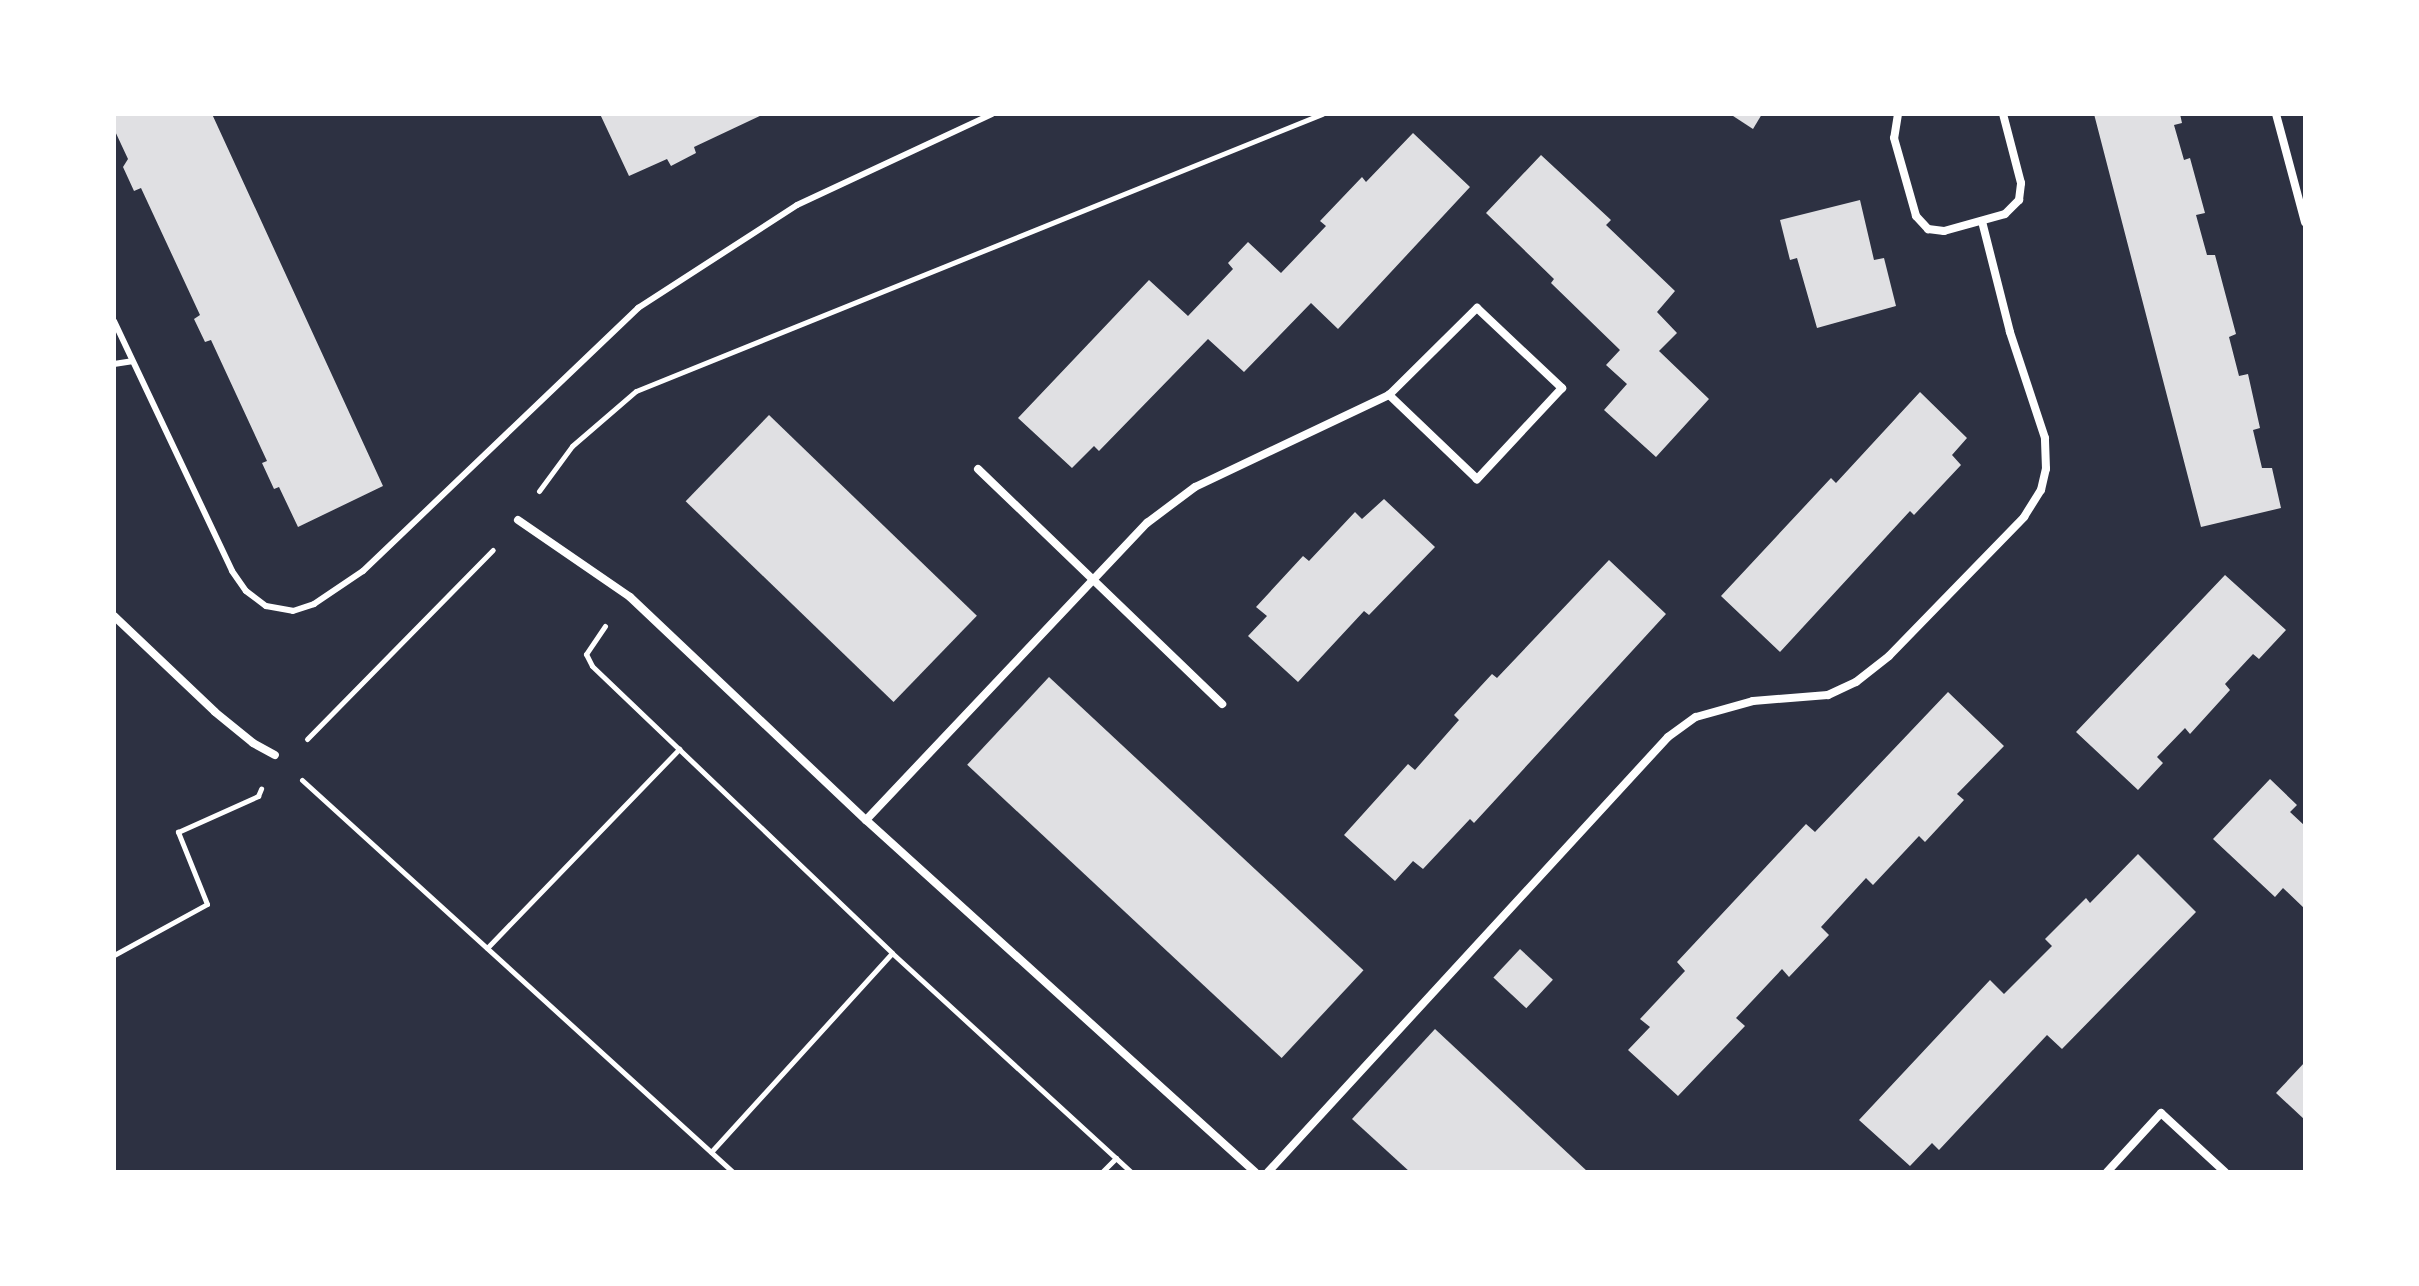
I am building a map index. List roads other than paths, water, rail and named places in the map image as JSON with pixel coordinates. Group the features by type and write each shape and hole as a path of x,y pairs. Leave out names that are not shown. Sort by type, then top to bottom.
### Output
{"street":[{"path":"1898,114 1894,138 1916,216 1928,229 1944,231 2005,214 2019,200 2021,183 2003,114"},
{"path":"2276,114 2305,222"},
{"path":"1268,1172 1668,737 1696,717 1753,701 1828,695 1856,682 1889,656 2024,517 2041,490 2046,469 2045,438 2010,332 1982,221"},
{"path":"866,820 1147,523 1195,487 1389,395 1477,308 1562,388 1477,479 1389,395"},
{"path":"978,469 1222,704"},
{"path":"518,520 630,597 866,820 1255,1172"},
{"path":"114,616 215,712 253,743 275,755"},
{"path":"2107,1172 2161,1113 2225,1172"}],"lane":[{"path":"114,321 232,571 246,591 266,606 293,611 314,604 363,571 638,308 797,205 992,114"},
{"path":"114,364 132,361"}]}
